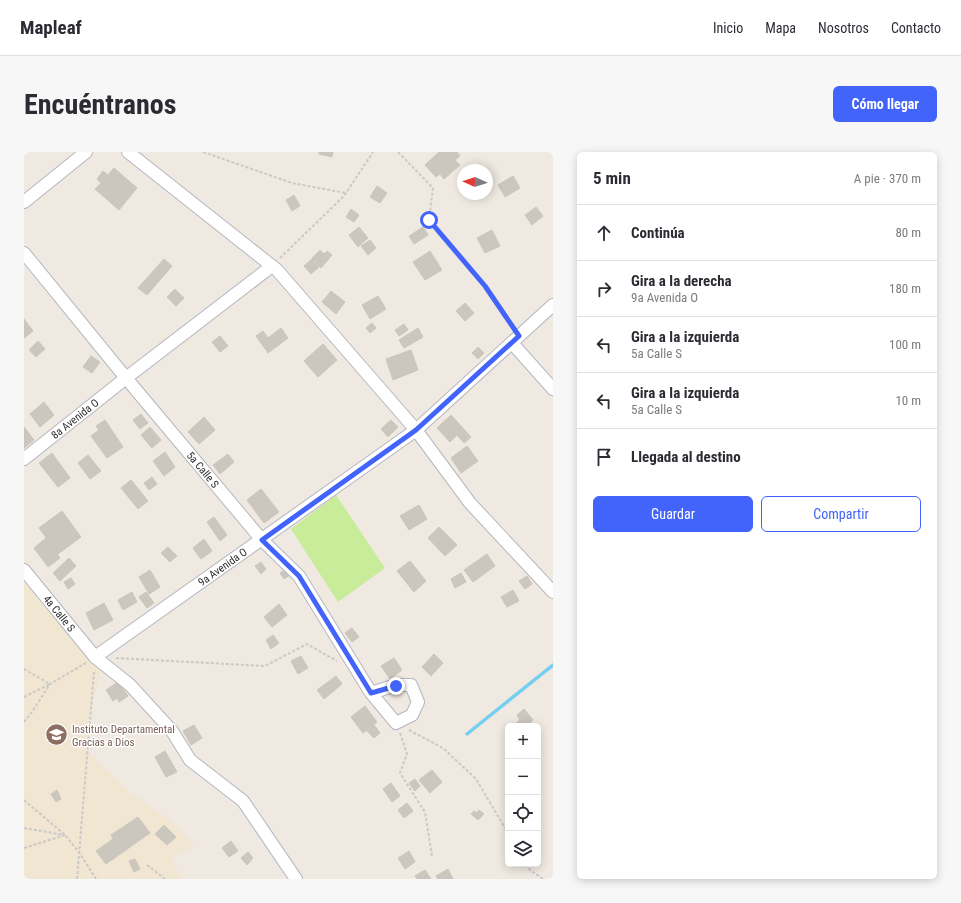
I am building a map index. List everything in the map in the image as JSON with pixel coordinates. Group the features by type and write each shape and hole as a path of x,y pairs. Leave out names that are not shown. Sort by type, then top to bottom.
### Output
{"street":[{"path":"24,202 86,152"},
{"path":"128,152 277,270 416,430 470,503 552,590"},
{"name":"5a Calle S","path":"24,253 126,378 262,540 299,576 371,693 396,723"},
{"name":"8a Avenida O","path":"24,459 126,378 272,266"},
{"name":"9a Avenida O","path":"95,657 416,430 553,305"},
{"path":"516,339 553,389"},
{"name":"4a Calle S","path":"24,570 95,657 130,685 172,731 190,760 243,801 296,879"},
{"path":"371,693 396,686 411,685 418,702 412,715 396,723"}],"path":[{"path":"203,152 292,183 346,193"},
{"path":"272,266 346,193 373,152"},
{"path":"398,152 433,188 429,220 485,286 516,339"},
{"path":"24,697 50,684 95,657 265,666 307,644 339,662"},
{"path":"77,879 95,657"},
{"path":"24,669 50,684"},
{"path":"24,722 50,684"},
{"path":"396,723 443,748 476,779 507,831"},
{"path":"396,723 407,754 400,773 425,812 432,856"},
{"path":"24,800 65,835 79,852 96,879"},
{"path":"24,828 65,835"},
{"path":"24,848 65,835"},
{"path":"147,865 166,879"},
{"path":"528,867 543,879"}],"shaded area":[{"name":"Instituto Departamental Gracias a Dios","path":"24,571 102,660 90,719 87,751 126,789 167,818 195,846 171,858 183,879 24,879"}],"green space":[{"path":"336,495 385,568 338,602 291,529"}],"building":[{"path":"319,152 333,152 332,157 319,154"},
{"path":"439,152 457,152 460,156 455,160 459,164 457,164 457,168 444,179 440,174 436,177 425,165"},
{"path":"114,168 137,188 119,210 95,189 101,183 97,179 103,171 108,175"},
{"path":"513,176 520,188 505,197 498,185"},
{"path":"377,186 387,193 380,203 370,197"},
{"path":"294,195 300,206 292,211 286,200"},
{"path":"536,207 543,216 532,225 525,215"},
{"path":"351,209 359,215 354,222 346,217"},
{"path":"359,227 368,238 358,247 349,235"},
{"path":"423,227 428,235 414,244 409,236"},
{"path":"492,230 500,246 485,253 477,238"},
{"path":"370,240 376,248 368,255 361,246"},
{"path":"320,250 324,254 327,251 332,255 321,268 312,258"},
{"path":"430,251 442,270 425,280 413,262"},
{"path":"164,259 172,266 147,295 138,288"},
{"path":"312,259 319,267 311,274 304,266"},
{"path":"175,289 184,298 176,306 167,297"},
{"path":"331,291 345,302 336,314 322,302"},
{"path":"378,296 386,309 370,319 362,305"},
{"path":"465,303 474,313 465,321 456,311"},
{"path":"24,319 33,331 24,338"},
{"path":"372,323 376,328 370,333 366,328"},
{"path":"404,324 408,330 399,336 395,330"},
{"path":"281,328 288,338 268,353 256,336 263,331 268,338"},
{"path":"418,328 423,337 404,348 399,340"},
{"path":"220,336 228,346 220,352 212,342"},
{"path":"38,341 45,349 36,357 29,350"},
{"path":"323,344 337,360 318,377 304,361"},
{"path":"478,347 484,353 478,359 472,353"},
{"path":"411,350 418,370 393,380 386,359"},
{"path":"91,356 100,362 92,373 83,367"},
{"path":"44,402 54,415 40,427 30,414"},
{"path":"141,414 148,423 140,429 133,420"},
{"path":"451,415 471,437 464,443 457,435 450,442 437,428"},
{"path":"204,417 215,430 199,444 188,432"},
{"path":"105,420 123,447 107,458 91,436 99,430 96,426"},
{"path":"391,420 398,427 388,437 381,429"},
{"path":"24,427 34,440 24,448"},
{"path":"150,427 161,440 152,448 141,435"},
{"path":"467,446 478,461 461,473 451,458"},
{"path":"165,452 175,467 164,476 153,461"},
{"path":"52,453 70,478 58,487 39,463"},
{"path":"228,454 234,462 220,474 213,465"},
{"path":"88,455 101,471 90,479 78,463"},
{"path":"152,477 157,484 149,490 144,483"},
{"path":"131,480 148,501 138,509 121,488"},
{"path":"261,489 279,512 264,523 247,500"},
{"path":"419,505 427,519 409,530 400,516"},
{"path":"62,511 81,537 58,554 39,528"},
{"path":"214,517 227,535 220,541 207,522"},
{"path":"439,527 457,545 445,556 428,538"},
{"path":"46,538 60,558 48,567 34,548"},
{"path":"204,539 212,551 201,559 193,548"},
{"path":"168,547 177,556 170,562 161,553"},
{"path":"487,554 495,566 473,582 464,570"},
{"path":"69,558 76,566 60,581 53,573"},
{"path":"410,561 426,581 414,592 397,571"},
{"path":"261,562 266,569 261,574 255,566"},
{"path":"286,569 290,575 284,579 280,573"},
{"path":"150,570 160,587 149,594 139,577"},
{"path":"461,573 466,582 455,588 451,579"},
{"path":"527,576 532,584 525,589 519,581"},
{"path":"71,578 75,584 68,589 64,582"},
{"path":"513,590 519,601 507,607 501,597"},
{"path":"132,592 137,602 123,610 118,600"},
{"path":"146,592 154,603 147,608 139,597"},
{"path":"104,603 113,620 94,630 86,613"},
{"path":"279,604 287,615 272,627 264,617"},
{"path":"352,628 359,637 352,642 345,633"},
{"path":"273,635 279,643 271,649 266,640"},
{"path":"434,654 443,663 431,676 422,667"},
{"path":"301,656 308,668 298,674 291,661"},
{"path":"394,658 402,670 390,679 381,666"},
{"path":"336,676 342,684 324,699 317,690"},
{"path":"118,682 128,696 119,702 117,698 113,701 106,690"},
{"path":"365,706 377,722 363,733 351,717"},
{"path":"524,709 533,720 530,723 516,723 520,720 517,715"},
{"path":"194,725 202,738 191,745 183,731"},
{"path":"374,725 380,733 374,738 367,731"},
{"path":"165,751 177,772 166,777 155,757"},
{"path":"432,770 442,782 430,793 419,780"},
{"path":"415,779 420,786 415,791 409,783"},
{"path":"391,783 400,796 392,802 383,789"},
{"path":"57,790 61,799 56,802 51,794"},
{"path":"407,803 413,811 404,818 398,810"},
{"path":"479,810 484,814 478,820 471,814 474,811 477,813"},
{"path":"138,817 150,833 106,864 96,851 113,839 111,835"},
{"path":"164,825 176,837 167,845 155,834"},
{"path":"231,841 238,851 229,857 222,848"},
{"path":"409,851 415,862 405,869 398,858"},
{"path":"248,852 253,858 247,865 241,858"},
{"path":"135,859 140,869 134,872 129,861"},
{"path":"448,869 453,879 438,879 436,876"},
{"path":"425,870 431,879 417,879 415,876"}],"waterway":[{"path":"467,734 553,665"}],"place":[{"name":"Instituto Departamental Gracias a Dios","path":"56,735"}],"route":[{"path":"396,686 371,693 299,576 262,540 416,430 519,336 485,286 429,220"}]}
